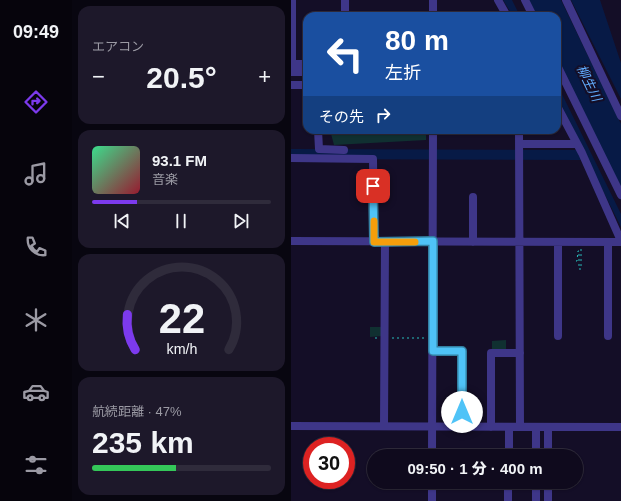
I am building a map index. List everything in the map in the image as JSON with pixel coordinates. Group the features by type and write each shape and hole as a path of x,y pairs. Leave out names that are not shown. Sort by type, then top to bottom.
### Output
{"street":[{"path":"291,66 292,0"},
{"path":"345,0 345,12"},
{"path":"433,0 433,12"},
{"path":"498,0 505,12"},
{"path":"525,0 531,12"},
{"path":"566,0 621,116"},
{"path":"291,66 303,64"},
{"path":"291,66 303,70"},
{"path":"561,73 621,195"},
{"path":"291,85 303,85"},
{"path":"561,114 577,144 621,241 608,244"},
{"path":"318,134 319,154"},
{"path":"432,449 433,134"},
{"path":"519,134 520,427"},
{"path":"519,144 577,144"},
{"path":"291,158 344,150"},
{"path":"319,154 373,159 374,242"},
{"path":"473,197 473,242"},
{"path":"291,241 558,242 621,246"},
{"path":"385,242 385,426"},
{"path":"558,242 558,336"},
{"path":"608,244 608,336"},
{"path":"433,351 462,351 462,427"},
{"path":"491,427 491,353 520,352"},
{"path":"291,426 433,426 509,428 621,427"},
{"path":"536,427 536,449"},
{"path":"509,428 509,449"},
{"path":"548,428 548,449"},
{"path":"432,489 432,501"},
{"path":"508,489 508,501"},
{"path":"536,489 536,501"},
{"path":"548,489 548,501"}],"path":[{"path":"576,261 579,251 579,269 581,269 581,244"},
{"path":"375,338 433,338"}],"green space":[{"path":"331,134 426,134 426,140 334,145"},
{"path":"370,327 382,327 382,336 370,337"},
{"path":"506,340 506,350 492,349 492,341"}],"water":[{"path":"503,0 512,0 518,12 510,12"},
{"name":"柳生川","path":"528,0 561,0 621,124 621,187 561,66 561,12 534,12"},
{"path":"571,0 600,0 621,63 621,99"},
{"path":"561,92 621,214 621,227 561,107"}],"waterway":[{"path":"291,154 580,155"}],"slow traffic":[{"path":"374,221 374,242 415,242"}],"route":[{"path":"373,186 374,242 433,241 433,351 462,351 462,412"}]}
